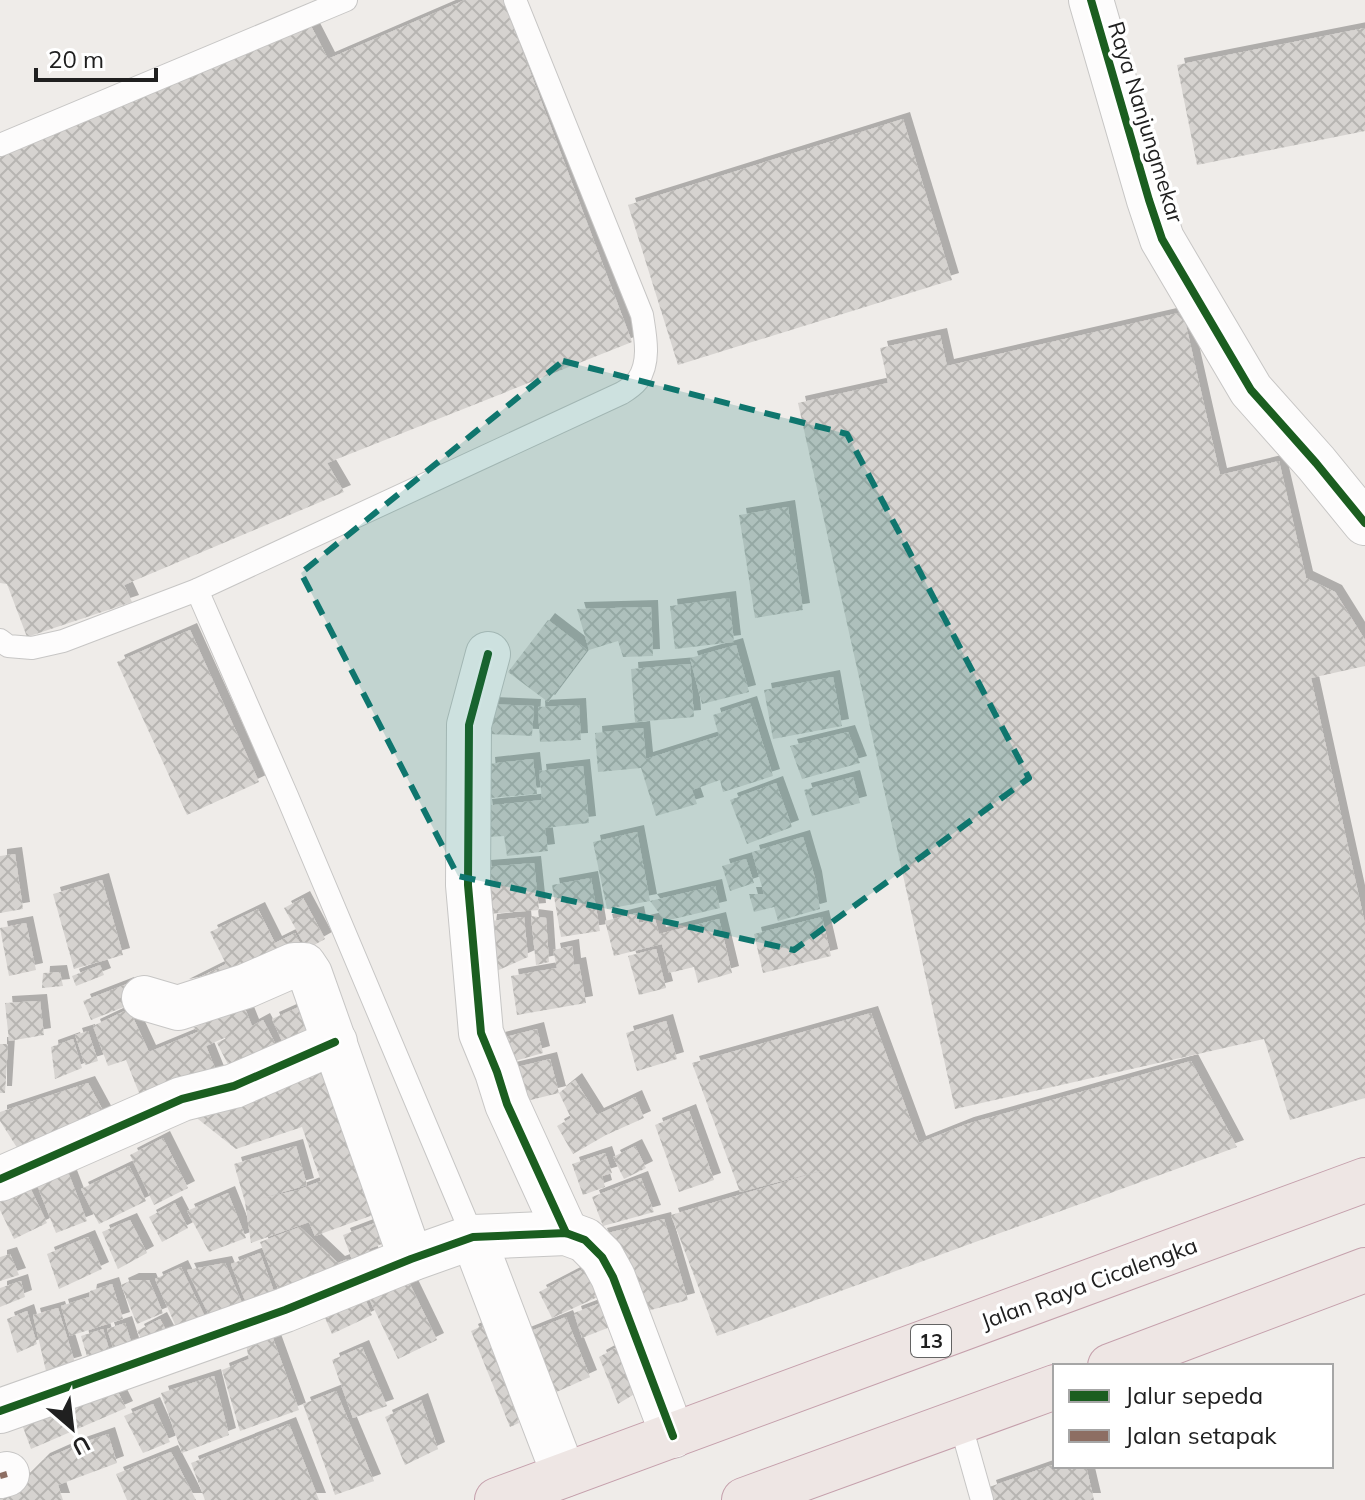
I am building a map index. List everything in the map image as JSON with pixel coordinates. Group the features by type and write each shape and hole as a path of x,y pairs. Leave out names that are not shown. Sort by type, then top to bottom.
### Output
{"highway":[{"name":"Jalan Raya Cicalengka","path":"497,1500 1365,1180"},
{"path":"1115,1364 1365,1270"},
{"path":"744,1500 1053,1388"}],"street":[{"name":"Raya Nanjungmekar","path":"1091,0 1162,239 1251,390 1365,523"},
{"path":"488,654 469,725 468,885 481,1033 507,1104 566,1233"},
{"path":"144,998 178,1008 246,986 294,965 304,965 335,1042 411,1259"},
{"path":"0,1179 182,1099 234,1086 335,1042"},
{"path":"0,1411 285,1310 473,1237 566,1233 585,1240 608,1267 673,1436"},
{"path":"473,1237 564,1475"}],"lane":[{"path":"0,145 346,0"},
{"path":"0,640 8,646 32,648 63,641 197,590 622,393 638,381 645,363 642,315 515,0"},
{"path":"197,590 473,1237"},
{"path":"960,1422 982,1500"}],"highlighted area":[{"path":"563,361 847,434 1029,778 794,950 458,876 301,573"}],"building":[{"path":"465,0 503,0 632,342 327,463 344,492 124,585 132,602 27,637 7,584 0,583 0,157 311,26 328,59"},
{"path":"1365,28 1365,131 1197,165 1177,65"},
{"path":"903,119 952,280 678,365 628,205"},
{"path":"1183,312 1220,475 1279,461 1306,578 1335,592 1365,640 1365,666 1311,678 1365,924 1365,1098 1290,1120 1264,1039 955,1109 798,403 888,383 880,348 940,335 947,366"},
{"path":"788,507 803,610 755,618 739,515"},
{"path":"729,598 734,642 675,649 670,606"},
{"path":"651,607 653,656 623,657 618,641 589,650 577,609"},
{"path":"548,620 587,650 548,702 508,672"},
{"path":"190,630 259,782 187,815 117,662"},
{"path":"736,645 749,692 702,704 690,658"},
{"path":"690,664 694,717 635,722 631,669"},
{"path":"833,677 842,726 773,739 764,690"},
{"path":"750,703 773,776 723,792 720,780 692,790 697,804 656,816 641,768 598,772 595,733 643,728 646,759 719,736 713,715"},
{"path":"489,704 534,706 532,736 488,734"},
{"path":"579,705 581,740 540,742 538,707"},
{"path":"848,732 860,763 802,779 790,746"},
{"path":"533,759 537,794 491,798 488,764"},
{"path":"583,766 589,823 545,828 548,851 507,856 504,836 489,837 485,806 542,800 539,771"},
{"path":"853,777 860,803 812,816 804,790"},
{"path":"776,783 792,827 747,844 730,800"},
{"path":"637,832 650,901 607,909 593,842"},
{"path":"803,837 820,909 778,921 774,907 754,912 749,894 764,894 752,852"},
{"path":"15,854 23,909 0,913 0,856"},
{"path":"746,859 754,883 730,891 722,866"},
{"path":"534,863 539,910 488,914 484,867"},
{"path":"591,878 600,931 561,937 552,885"},
{"path":"102,880 123,955 74,969 53,894"},
{"path":"715,886 720,908 665,921 650,901"},
{"path":"303,898 325,939 307,949 284,908"},
{"path":"258,909 275,943 295,933 308,959 182,986 226,964 210,932"},
{"path":"637,913 639,923 655,919 659,934 719,919 732,973 698,983 694,967 669,973 662,944 614,956 605,921"},
{"path":"531,916 546,918 549,962 536,965"},
{"path":"524,917 528,957 483,977 490,921"},
{"path":"822,917 831,956 763,973 754,934"},
{"path":"26,923 36,970 9,976 0,928"},
{"path":"572,946 574,965 579,964 586,1003 517,1015 511,976 557,968 553,950"},
{"path":"656,949 666,988 639,995 628,956"},
{"path":"100,965 104,975 76,986 72,976"},
{"path":"60,972 63,986 42,988 43,973"},
{"path":"127,984 134,1003 91,1020 83,1001"},
{"path":"40,1001 44,1035 9,1041 5,1003"},
{"path":"312,1001 328,1035 288,1054 272,1019"},
{"path":"244,1006 252,1026 263,1020 284,1060 238,1084 217,1043 238,1032 206,1046 217,1073 143,1103 126,1060 108,1066 93,1026 129,1009 149,1052 200,1031 193,1028"},
{"path":"871,1013 919,1143 967,1124 1191,1061 1237,1147 717,1336 671,1215 835,1167 740,1192 692,1063"},
{"path":"666,1021 677,1059 637,1071 626,1033"},
{"path":"537,1029 543,1053 504,1064 498,1039"},
{"path":"88,1031 98,1061 85,1065 75,1035"},
{"path":"73,1039 82,1068 55,1079 51,1047"},
{"path":"0,1044 8,1044 5,1093 0,1093"},
{"path":"341,1052 395,1207 315,1236 309,1222 251,1243 245,1202 234,1164 296,1146 307,1185 259,1199 321,1181 302,1127 236,1149 184,1108"},
{"path":"550,1059 559,1093 510,1105 501,1071"},
{"path":"575,1080 597,1115 635,1097 644,1118 573,1154 557,1126 571,1118 559,1093"},
{"path":"88,1083 107,1118 23,1157 0,1121 0,1112"},
{"path":"689,1111 714,1180 679,1192 655,1125"},
{"path":"163,1138 188,1188 154,1205 130,1155"},
{"path":"635,1146 646,1168 624,1179 613,1157"},
{"path":"605,1153 612,1173 602,1176 605,1187 583,1195 572,1164"},
{"path":"63,1159 87,1221 56,1233 32,1172"},
{"path":"129,1166 146,1201 99,1224 81,1189"},
{"path":"24,1175 47,1223 14,1239 0,1210 0,1186"},
{"path":"641,1178 654,1212 603,1226 592,1197"},
{"path":"228,1193 246,1238 209,1252 187,1211"},
{"path":"175,1203 188,1228 162,1242 149,1217"},
{"path":"393,1216 400,1237 369,1249 376,1266 359,1279 343,1235"},
{"path":"664,1219 688,1300 632,1315 600,1235"},
{"path":"130,1220 147,1253 118,1269 102,1232"},
{"path":"300,1227 338,1263 348,1259 353,1272 282,1299 260,1242"},
{"path":"88,1237 102,1269 59,1289 47,1254"},
{"path":"260,1253 277,1300 249,1311 231,1264"},
{"path":"10,1254 19,1275 0,1281 0,1257"},
{"path":"225,1263 245,1310 212,1321 187,1270"},
{"path":"181,1267 208,1323 180,1336 155,1279"},
{"path":"587,1267 602,1295 552,1318 539,1292"},
{"path":"404,1272 437,1340 398,1359 365,1290"},
{"path":"132,1280 149,1280 163,1313 137,1324 121,1285"},
{"path":"21,1281 25,1297 0,1307 0,1288"},
{"path":"112,1284 123,1319 70,1336 61,1306 89,1297 90,1291"},
{"path":"362,1292 372,1315 332,1334 322,1311"},
{"path":"603,1302 615,1325 582,1338 574,1313"},
{"path":"58,1308 75,1363 46,1371 33,1315"},
{"path":"27,1311 37,1344 17,1353 7,1319"},
{"path":"566,1317 590,1377 543,1398 516,1337"},
{"path":"160,1319 169,1336 146,1348 137,1331"},
{"path":"125,1323 137,1360 119,1366 107,1329"},
{"path":"486,1324 518,1361 499,1369 519,1423 510,1427 471,1331"},
{"path":"103,1329 114,1366 92,1373 81,1336"},
{"path":"270,1330 299,1410 240,1431 222,1370 249,1359 245,1340"},
{"path":"630,1340 646,1387 618,1404 599,1357"},
{"path":"362,1347 387,1406 353,1418 332,1360"},
{"path":"214,1376 229,1435 182,1453 161,1393"},
{"path":"112,1380 126,1408 31,1449 20,1419"},
{"path":"336,1391 374,1481 335,1495 303,1404"},
{"path":"421,1400 438,1449 405,1465 385,1417"},
{"path":"153,1404 170,1442 143,1453 124,1416"},
{"path":"289,1424 319,1500 205,1500 191,1463"},
{"path":"108,1434 117,1463 58,1485 63,1500 0,1500 0,1486 24,1479 43,1460"},
{"path":"171,1452 196,1500 127,1500 116,1474"},
{"path":"1053,1465 1053,1468 1086,1468 1094,1500 993,1500 989,1487"}],"marked path":[{"path":"0,1476 7,1474"}],"cycle path":[{"path":"1091,0 1162,239 1251,390 1365,523"},
{"path":"488,654 469,725 468,885 481,1033 507,1104 566,1233"},
{"path":"0,1179 182,1099 234,1086 335,1042"},
{"path":"0,1411 285,1310 473,1237 566,1233 585,1240 602,1257 613,1277 673,1436"}]}
